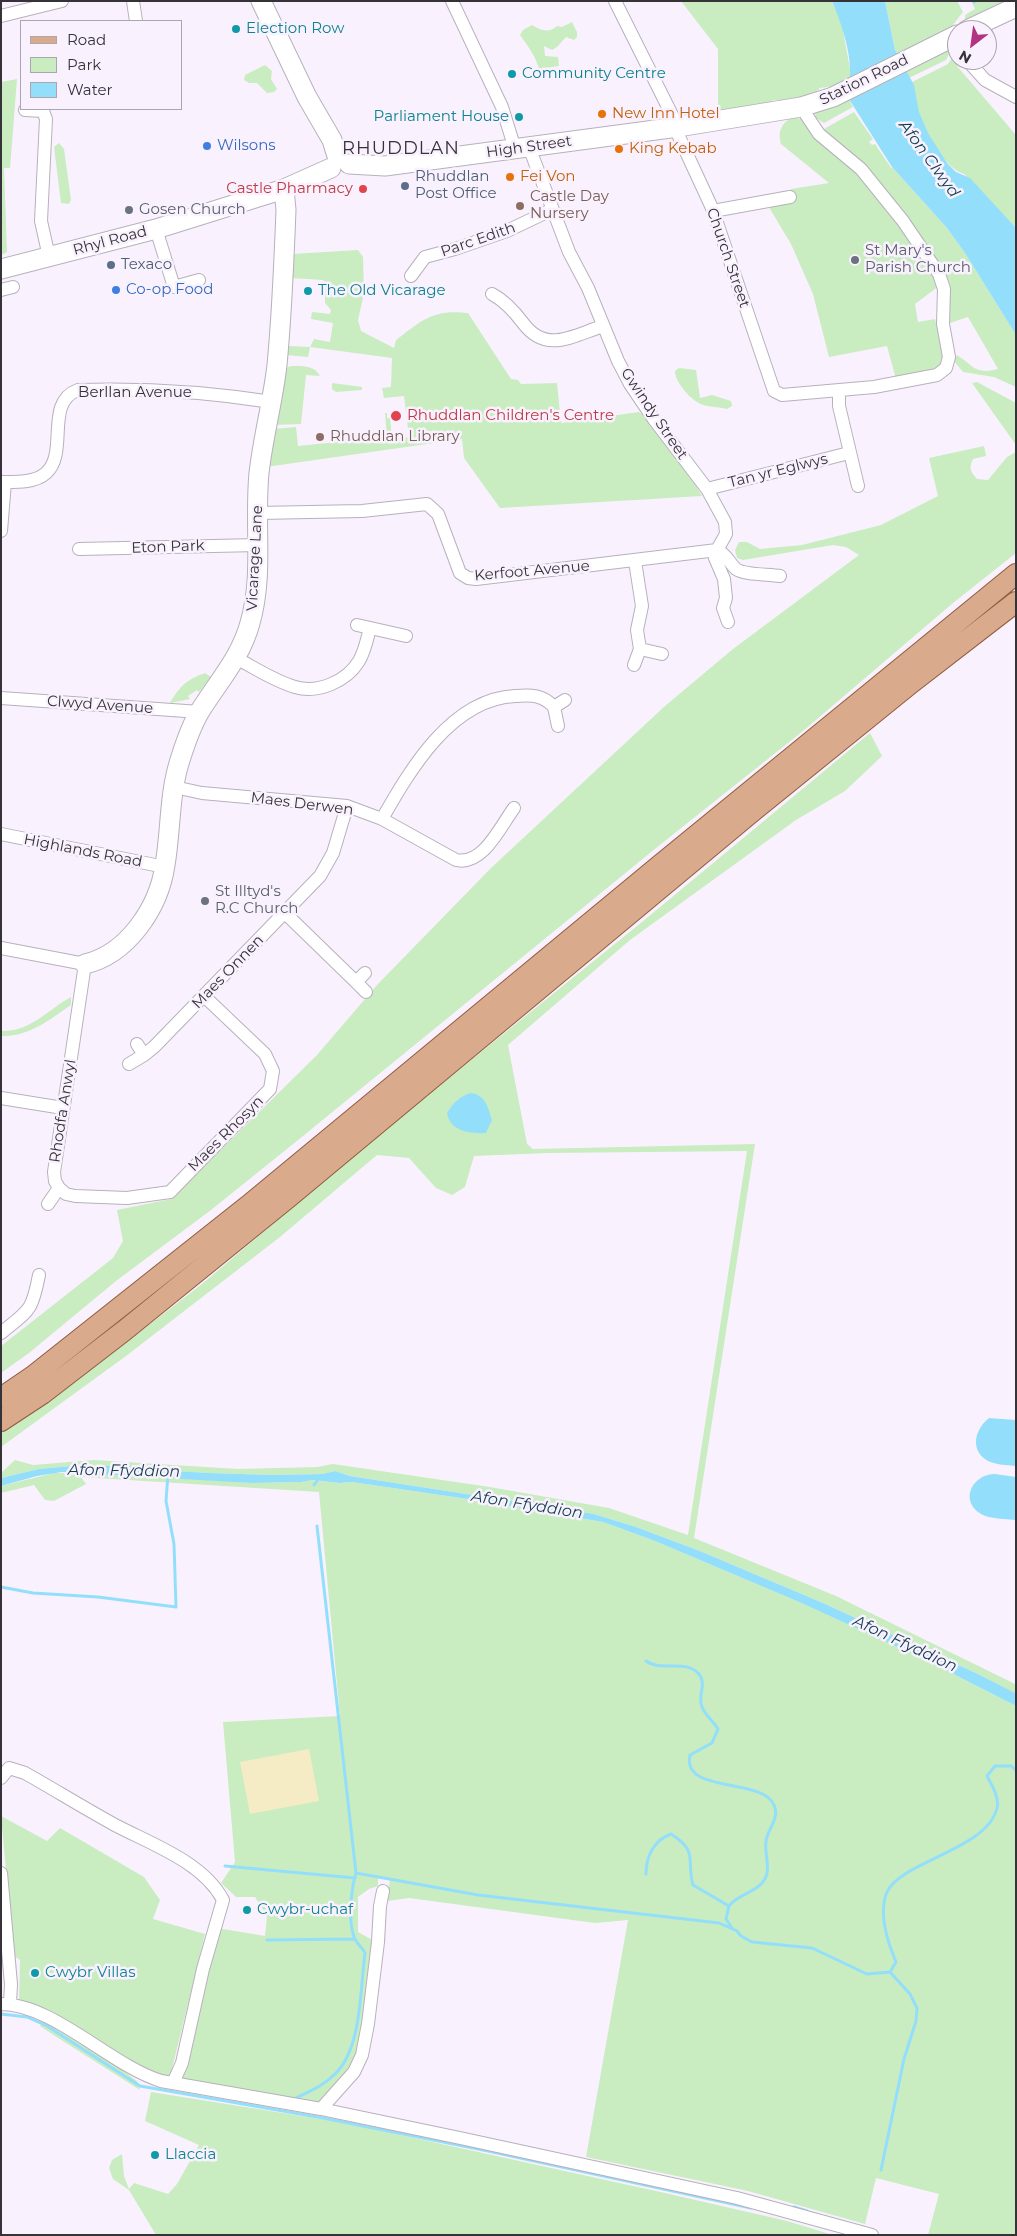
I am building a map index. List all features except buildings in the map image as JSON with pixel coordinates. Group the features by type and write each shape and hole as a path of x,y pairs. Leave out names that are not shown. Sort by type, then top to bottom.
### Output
{"main road":[{"path":"1,1398 49,1364 250,1204 668,858 1016,574"},
{"path":"1,1422 42,1394 132,1324 289,1197 753,811 910,684 1012,605"}],"street":[{"path":"1,16 62,1"},
{"path":"133,1 136,20"},
{"path":"261,1 307,97 332,140 339,163"},
{"name":"Gwindy Street","path":"452,1 551,210 630,384 707,489 725,522 726,534 717,550"},
{"name":"Church Street","path":"614,1 675,124 713,212 774,391 782,395 839,392"},
{"name":"Station Road","path":"990,20 1016,7"},
{"name":"Station Road","path":"675,124 801,107 833,97 947,40"},
{"path":"976,70 985,80 1016,97"},
{"path":"801,107 819,134 860,169 894,210 939,274 944,289 943,324 949,357 946,368 937,375 874,388 839,392 839,406 858,486"},
{"path":"25,110 43,111 46,119 41,221 49,257"},
{"path":"675,124 711,112"},
{"name":"High Street","path":"339,163 385,166 522,148 675,124"},
{"name":"Rhyl Road","path":"1,269 156,229 284,189 339,163"},
{"name":"Vicarage Lane","path":"85,964 100,961 140,926 156,895 165,867 174,787 179,762 200,712 236,658 250,625 255,604 259,474 272,402 282,288 286,210 284,189"},
{"path":"713,212 790,197"},
{"name":"Parc Edith","path":"410,276 425,257 507,232 551,210"},
{"path":"156,229 174,287 199,280"},
{"path":"492,294 503,300 531,334 542,340 553,342 604,326"},
{"name":"Berllan Avenue","path":"3,482 32,480 47,473 54,461 63,401 68,394 78,390 198,393 237,396 272,402"},
{"name":"Tan yr Eglwys","path":"707,489 849,453"},
{"path":"1,531 3,482"},
{"name":"Kerfoot Avenue","path":"258,512 362,510 427,504 438,514 460,573 468,578 476,579 717,550"},
{"name":"Eton Park","path":"79,550 258,545"},
{"path":"728,622 723,608 726,598 724,579 715,558 717,550 725,553 730,563 742,572 780,576"},
{"path":"634,664 640,649 637,630 642,606 635,561"},
{"path":"357,625 406,636"},
{"path":"236,658 279,681 297,688 312,689 331,684 347,675 358,662 370,628"},
{"path":"640,649 662,654"},
{"path":"382,819 412,768 424,752 479,704 496,699 519,696 543,697 559,704 558,726"},
{"name":"Clwyd Avenue","path":"1,698 200,712"},
{"name":"Maes Derwen","path":"174,787 202,793 347,806 382,819 456,860 466,862 476,858 486,847 514,808"},
{"name":"Maes Onnen","path":"129,1064 144,1056 320,876 328,865 347,806"},
{"name":"Highlands Road","path":"1,834 165,867"},
{"path":"285,913 366,992"},
{"path":"1,948 85,964"},
{"name":"Rhodfa Anwyl","path":"59,1188 54,1182 54,1172 85,964"},
{"path":"356,982 365,973"},
{"name":"Maes Rhosyn","path":"59,1188 66,1194 75,1196 127,1198 170,1192 270,1089 273,1071 265,1054 204,996"},
{"path":"137,1044 144,1056"},
{"path":"1,1098 63,1108"},
{"path":"48,1204 59,1188"},
{"path":"1,1333 29,1311 40,1284"},
{"path":"1,1778 10,1768 25,1773 115,1825 166,1851 203,1875 216,1886 223,1900 203,1969 182,2063 173,2084"},
{"path":"1,1873 11,1984 6,2004 43,2014 147,2077 173,2084 321,2109 737,2198 872,2235"},
{"path":"321,2109 354,2072 362,2054 368,2024 383,1891"}],"green space":[{"path":"681,1 832,1 842,25 852,80 843,85 820,88 814,94 796,100 773,100 769,107 718,116 718,49"},
{"path":"885,1 957,1 963,12 957,20 947,20 947,31 898,57"},
{"path":"971,1 1009,1 965,20 965,15 975,9"},
{"path":"572,22 577,32 577,37 574,40 566,37 552,50 544,46 545,56 558,57 559,66 539,69 529,47 520,35 523,30 532,25 541,30 548,31 557,26 562,27"},
{"path":"944,51 947,52 946,60 909,78 903,68"},
{"path":"947,64 947,70 960,70 1016,135 1016,228 964,174 949,165 936,148 919,113 912,82"},
{"path":"265,65 272,71 271,79 277,89 274,92 267,93 257,83 249,83 244,80 245,75"},
{"path":"17,79 10,168 4,168 7,252 1,255 1,82"},
{"path":"847,96 853,107 824,123 816,118 815,112"},
{"path":"854,112 873,139 869,142 872,145 875,144 892,169 892,167 947,228 965,253 1016,335 1016,387 994,377 963,372 953,360 957,355 979,370 990,371 998,369 968,317 947,324 950,288 907,221 856,159 857,175 861,173 893,214 935,276 939,286 915,304 918,322 935,319 942,349 942,358 940,365 935,369 896,379 887,346 829,357 813,294 791,244 767,204 789,202 791,189 829,183 781,144 780,132 783,125 787,121 796,118 818,128 818,125 824,129"},
{"path":"59,143 64,149 71,200 69,204 61,203 54,147"},
{"path":"358,250 363,257 364,293 358,320 361,331 394,348 396,340 429,318 446,313 468,313 511,379 518,380 521,384 557,383 561,423 639,412 666,439 702,496 500,508 464,458 462,439 266,467 273,429 296,427 298,446 387,437 385,413 387,413 387,418 390,418 392,439 409,437 404,396 384,398 382,388 391,387 392,358 310,347 314,339 330,342 333,323 311,319 312,312 330,314 331,310 325,303 325,282 323,280 290,278 293,254"},
{"path":"288,346 310,347 308,357 286,355"},
{"path":"291,366 311,368 318,372 320,376 306,375 301,424 275,425 286,368"},
{"path":"679,368 696,370 700,398 712,395 731,401 732,406 727,409 698,403 684,391 678,380 675,371"},
{"path":"977,382 1016,403 1016,445 972,383"},
{"path":"332,383 362,387 362,390 336,392 332,389"},
{"path":"984,446 986,456 973,459 971,465 972,472 977,479 988,480 1007,457 1016,452 1016,553 953,603 803,731 661,844 303,1136 211,1210 116,1281 29,1353 1,1373 1,1346 113,1258 123,1241 117,1210 171,1199 317,1055 377,985 491,868 665,706 733,649 859,555 846,547 833,545 743,560 737,558 735,550 739,542 747,542 760,549 802,545 881,525 938,496 929,458"},
{"path":"205,673 211,677 199,692 197,690 188,696 190,699 170,703 184,684"},
{"path":"870,733 882,756 845,791 796,820 630,940 508,1045 527,1144 533,1149 755,1144 694,1538 836,1596 1015,1684 1016,1694 978,1674 823,1603 700,1551 636,1527 594,1514 350,1476 335,1471 322,1474 275,1475 155,1470 141,1466 71,1466 39,1469 1,1478 1,1473 15,1460 33,1465 94,1460 238,1469 317,1467 333,1464 490,1487 609,1508 688,1535 747,1151 548,1153 474,1156 465,1187 452,1195 436,1188 409,1158 377,1155 280,1237 126,1356 1,1447 1,1433 80,1378 202,1284 372,1140 642,922"},
{"path":"71,997 71,1005 30,1031 11,1036 1,1036 1,1031 21,1028 30,1024"},
{"path":"54,1473 126,1474 251,1483 313,1480 340,1483 352,1482 481,1501 603,1522 655,1541 799,1602 924,1659 1016,1706 1016,2235 928,2235 939,2194 876,2178 865,2224 748,2191 586,2157 628,1920 595,1923 409,1898 387,1901 390,1879 378,1877 378,1886 369,1889 358,1897 358,1932 374,1941 356,2063 322,2103 182,2079 199,2018 217,1928 265,1936 267,1916 255,1897 236,1897 221,1883 235,1862 223,1722 340,1716 319,1492 81,1477 86,1484 54,1501 45,1500 34,1485 1,1493 1,1486"},
{"path":"1,1816 47,1841 60,1828 144,1877 160,1900 153,1919 205,1934 170,2077 150,2072 19,2003 20,1960 14,1956"},
{"path":"44,2022 121,2069 137,2081 140,2090 40,2026"},
{"path":"151,2092 346,2123 787,2221 833,2235 156,2235 129,2190 113,2179 109,2168 112,2160 122,2154 124,2176 129,2189 134,2183 168,2194 177,2184 199,2145 145,2121"}],"sand":[{"path":"309,1749 319,1801 250,1814 240,1762"}],"water":[{"name":"Afon Clwyd","path":"832,1 885,1 895,50 914,85 919,112 928,133 947,163 956,172 970,178 1016,228 1016,335 965,253 947,228 892,167 847,96 850,72 849,60 841,24"},
{"path":"471,1093 480,1096 488,1107 492,1120 486,1133 473,1133 461,1130 456,1128 449,1119 447,1113 457,1100"},
{"path":"989,1418 1016,1420 1016,1466 988,1461 978,1451 976,1440 980,1428"},
{"path":"71,1466 141,1466 156,1470 275,1475 322,1474 335,1471 350,1476 594,1514 636,1527 700,1551 823,1603 1015,1693 1016,1706 924,1659 799,1602 655,1541 603,1522 481,1501 352,1482 340,1483 313,1480 251,1483 62,1472 37,1476 1,1486 1,1478 39,1469"},
{"path":"995,1474 1016,1477 1016,1520 985,1516 974,1509 970,1496 971,1489 980,1478"}],"waterway":[{"path":"1,1587 33,1593 98,1597 176,1607 174,1544 166,1501 168,1474"},
{"name":"Afon Ffyddion","path":"314,1485 319,1478"},
{"path":"294,2099 330,2079 343,2064 350,2050 358,2018 365,1953 355,1939 351,1922 352,1896 356,1873 317,1526"},
{"path":"646,1661 658,1666 686,1667 692,1669 701,1677 702,1707 718,1729 712,1743 690,1755 691,1767 698,1775 709,1781 755,1791 767,1796 774,1805 775,1819 766,1841 767,1875 761,1884 729,1906"},
{"path":"356,1873 478,1895 719,1923 737,1931 741,1936 752,1942 812,1948 867,1974 890,1972 896,1962 885,1928 883,1909 887,1892 895,1881 909,1872 978,1834 990,1822 998,1804 993,1787 987,1776 995,1766 1011,1766 1016,1770"},
{"path":"646,1874 646,1867 652,1850 660,1840 671,1834 680,1840 688,1851 693,1885 729,1906 726,1919 732,1928"},
{"path":"225,1866 355,1878"},
{"path":"267,1940 354,1939"},
{"path":"881,2170 904,2059 916,2021 917,2008 910,1994 890,1972"},
{"path":"1,2014 27,2017 47,2026 140,2086 323,2118 488,2151 751,2208"},
{"path":"794,2207 807,2211"}],"place":[{"name":"Election Row","path":"236,29"},
{"name":"Community Centre","path":"512,74"},
{"name":"New Inn Hotel","path":"602,114"},
{"name":"Parliament House","path":"519,117"},
{"name":"Wilsons","path":"207,146"},
{"name":"King Kebab","path":"619,149"},
{"name":"Fei Von","path":"510,177"},
{"name":"Rhuddlan Post Office","path":"405,186"},
{"name":"Castle Pharmacy","path":"363,189"},
{"name":"Castle Day Nursery","path":"520,206"},
{"name":"Gosen Church","path":"129,210"},
{"name":"St Mary's Parish Church","path":"855,260"},
{"name":"Texaco","path":"111,265"},
{"name":"Co-op Food","path":"116,290"},
{"name":"The Old Vicarage","path":"308,291"},
{"name":"Rhuddlan Children's Centre","path":"396,416"},
{"name":"Rhuddlan Library","path":"320,437"},
{"name":"St Illtyd's R.C Church","path":"205,901"},
{"name":"Cwybr-uchaf","path":"247,1910"},
{"name":"Cwybr Villas","path":"35,1973"},
{"name":"Llaccia","path":"155,2155"}],"district":[{"name":"RHUDDLAN","path":"401,149"}]}
